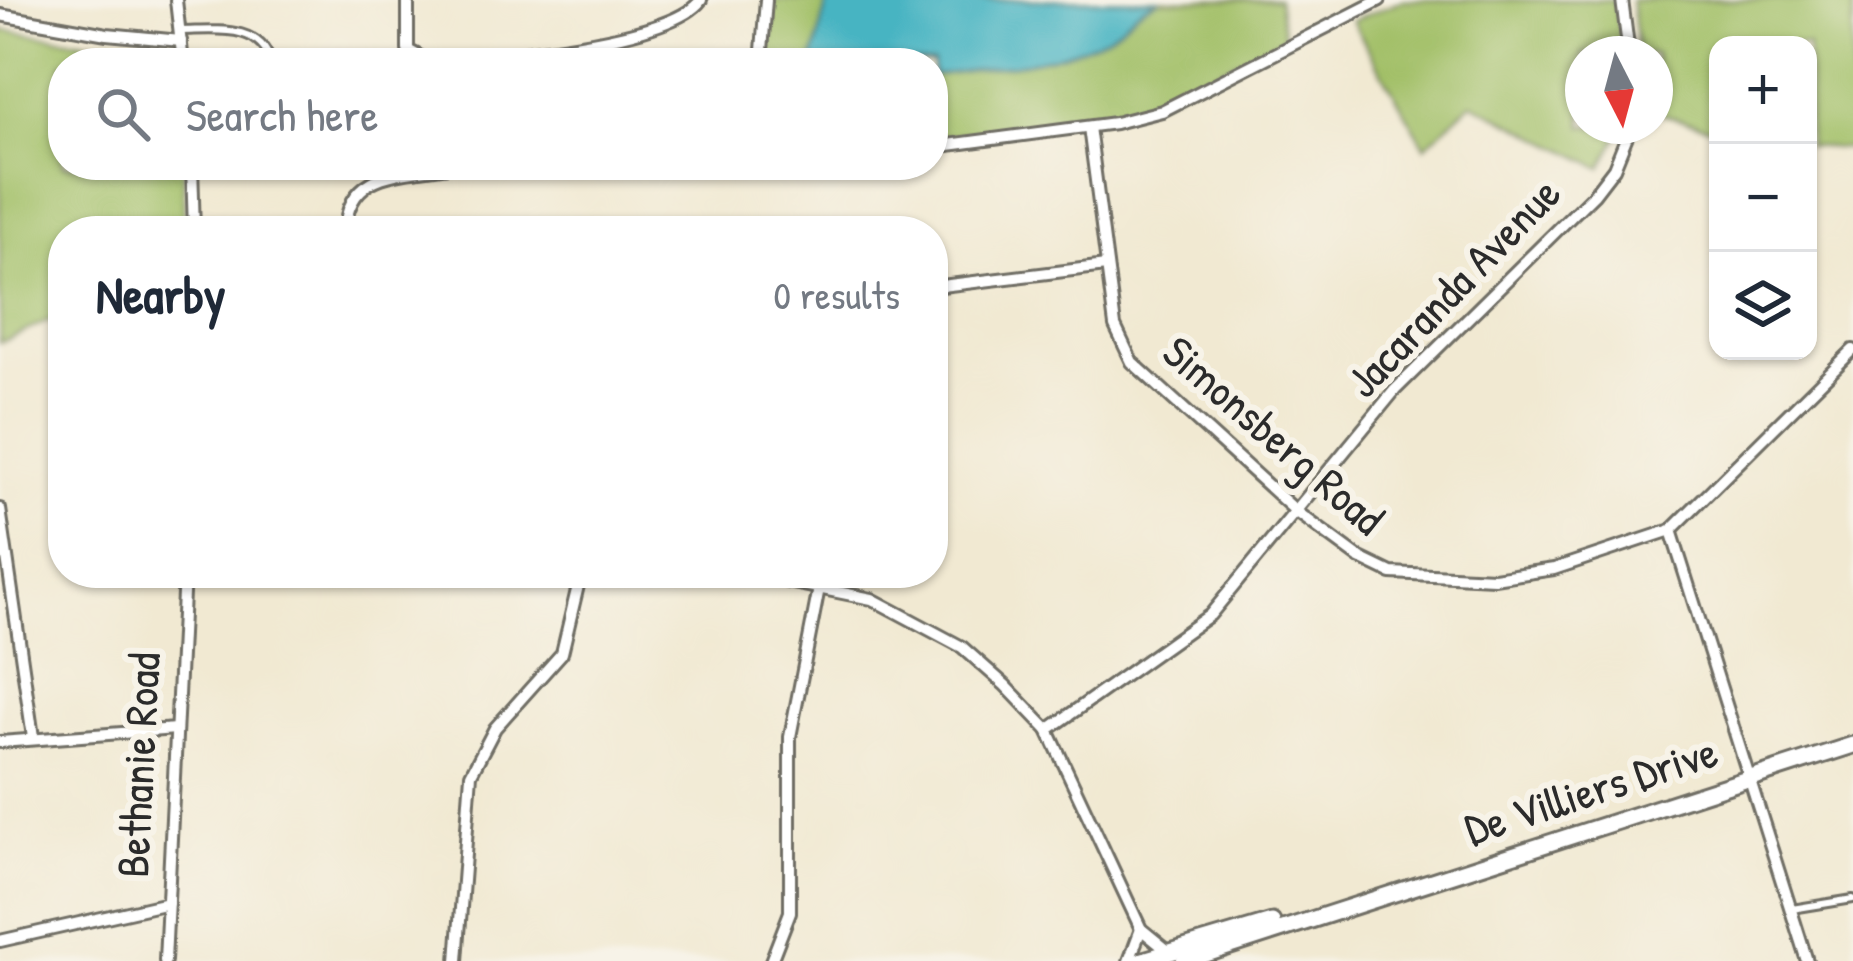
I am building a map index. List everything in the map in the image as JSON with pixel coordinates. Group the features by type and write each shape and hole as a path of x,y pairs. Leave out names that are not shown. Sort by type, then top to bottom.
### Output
{"street":[{"path":"176,0 181,48"},
{"path":"408,0 408,48"},
{"path":"550,48 676,20 700,0"},
{"path":"762,48 766,0"},
{"path":"948,145 1089,127 1183,102 1381,0"},
{"path":"1622,0 1627,36"},
{"path":"0,15 107,34 180,36"},
{"name":"Simonsberg Road","path":"1089,127 1115,326 1132,362 1297,512 1372,566 1441,579 1554,569 1671,530"},
{"name":"Jacaranda Avenue","path":"1048,730 1200,624 1437,345 1594,194 1614,168 1624,144"},
{"path":"192,180 194,216"},
{"path":"347,216 349,201 363,185 386,180"},
{"path":"948,285 1106,266"},
{"path":"1808,961 1671,530 1853,350"},
{"path":"0,509 33,737"},
{"name":"Bethanie Road","path":"165,961 183,588"},
{"path":"457,961 471,774 495,728 562,653 577,588"},
{"path":"771,961 790,912 790,737 819,588 872,599 962,646 1048,730 1141,929 1176,956"},
{"path":"0,742 176,730"},
{"name":"De Villiers Drive","path":"1140,961 1176,956 1350,904 1853,745"},
{"path":"0,941 168,903"},
{"path":"1129,961 1141,929"}],"lane":[{"path":"180,36 244,33 264,48"},
{"path":"1792,909 1853,899"}],"green space":[{"path":"774,0 1278,0 1284,38 1140,109 948,136 948,48 770,48"},
{"path":"1402,0 1614,0 1619,36 1565,36 1565,144 1614,144 1602,168 1472,103 1425,146 1352,21"},
{"path":"1631,0 1853,0 1853,149 1817,147 1817,36 1709,36 1709,127 1673,117 1673,36 1636,36"},
{"path":"0,30 139,48 48,48 48,180 183,180 184,216 48,216 48,321 0,343"}],"water":[{"path":"828,0 1160,0 1075,50 948,74 948,48 816,48"}]}
